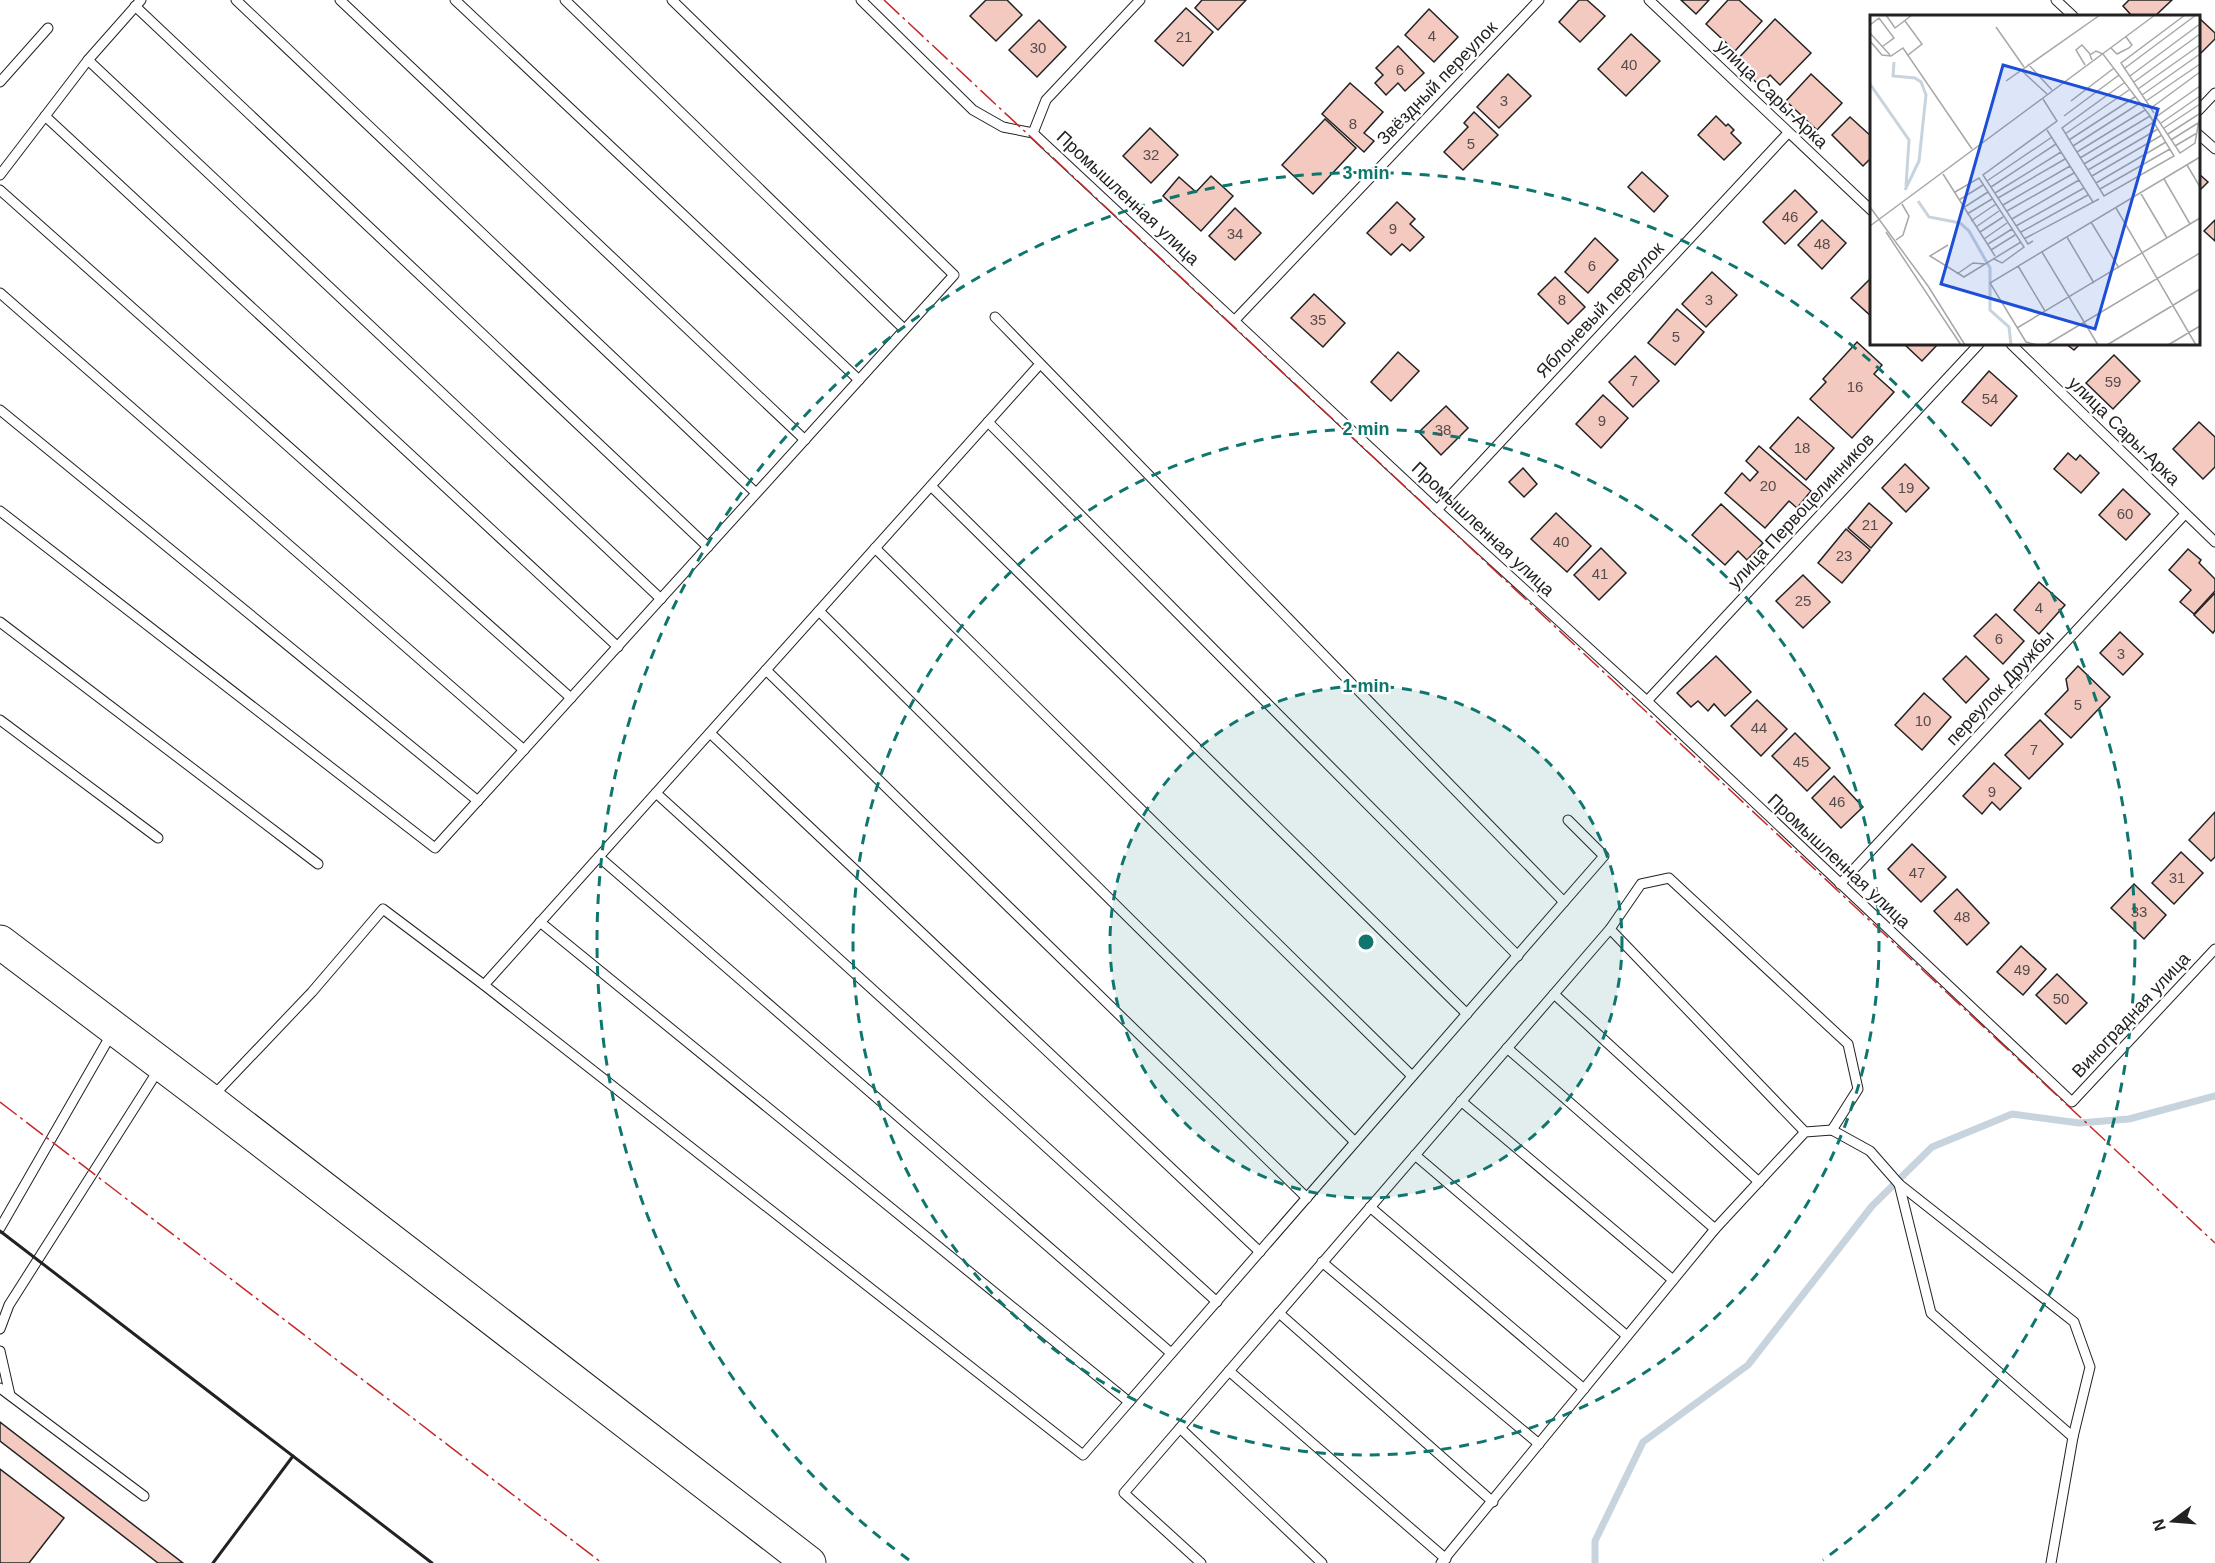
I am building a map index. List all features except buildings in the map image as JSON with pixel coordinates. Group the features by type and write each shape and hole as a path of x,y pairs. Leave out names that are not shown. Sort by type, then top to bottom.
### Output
{"highway":[{"path":"0,942 209,1100 809,1563"}],"lane":[{"path":"236,0 756,493"},
{"path":"340,0 805,440"},
{"path":"456,0 859,380"},
{"path":"565,0 904,329"},
{"path":"0,511 435,849 954,275 672,0"},
{"name":"Промышленная улица","path":"861,0 973,110 1003,127 1033,133 1437,510 1647,701 2072,1102"},
{"path":"1033,133 1046,100 1140,0"},
{"name":"Звёздный переулок","path":"1235,320 1539,0"},
{"name":"улица Сары-Арка","path":"1649,0 1870,209"},
{"path":"2055,0 2072,15"},
{"path":"0,175 88,60 138,3 708,547"},
{"path":"0,82 4,71 48,27"},
{"path":"88,60 661,599"},
{"path":"2200,110 2215,93"},
{"path":"45,116 618,647"},
{"name":"Яблоневый переулок","path":"1437,510 1788,133"},
{"path":"2200,135 2215,149"},
{"path":"0,190 571,698"},
{"path":"0,293 524,750"},
{"path":"995,317 1564,902"},
{"name":"улица Первоцелинников","path":"1647,701 1978,345"},
{"name":"улица Сары-Арка","path":"2012,345 2215,542"},
{"path":"484,986 1040,364"},
{"path":"0,410 478,801"},
{"path":"988,422 1518,956"},
{"path":"931,486 1467,1014"},
{"name":"переулок Дружбы","path":"1840,884 2185,514"},
{"path":"876,548 1412,1076"},
{"path":"819,611 1356,1142"},
{"path":"0,622 318,864"},
{"path":"766,670 1307,1198"},
{"path":"0,720 158,838"},
{"path":"710,733 1260,1252"},
{"path":"656,793 1216,1302"},
{"path":"209,1100 312,992 383,909 1083,1455 1604,856 1568,820"},
{"path":"599,856 1171,1353"},
{"path":"1201,1563 1124,1493 1610,929 1641,884 1669,878 1848,1044 1858,1089 1832,1130"},
{"path":"540,922 1129,1402"},
{"path":"1610,929 1805,1132"},
{"name":"Виноградная улица","path":"2072,1102 2215,949"},
{"path":"1554,994 1759,1182"},
{"path":"0,1228 115,1029"},
{"path":"1507,1048 1714,1229"},
{"path":"0,1329 9,1305 162,1064"},
{"path":"1461,1101 1673,1280"},
{"path":"1229,1371 1444,1561 1714,1229 1805,1132 1832,1130 1870,1151 1899,1184 2074,1322 2090,1367 2073,1437 2051,1563"},
{"path":"1415,1155 1627,1336"},
{"path":"1899,1184 1931,1313 2073,1437"},
{"path":"1370,1207 1584,1389"},
{"path":"1322,1263 1539,1444"},
{"path":"1279,1313 1493,1502"},
{"path":"0,1351 10,1395"},
{"path":"0,1388 144,1496"},
{"path":"1179,1428 1322,1563"}],"waterway":[{"path":"1595,1563 1595,1541 1643,1442 1748,1365 1872,1206 1932,1147 2012,1114 2079,1123 2129,1119 2215,1096"}],"wall":[{"path":"0,1231 432,1563"},
{"path":"213,1563 293,1456"}],"power":[{"path":"884,0 2215,1243"},
{"path":"0,1102 602,1563"}]}
